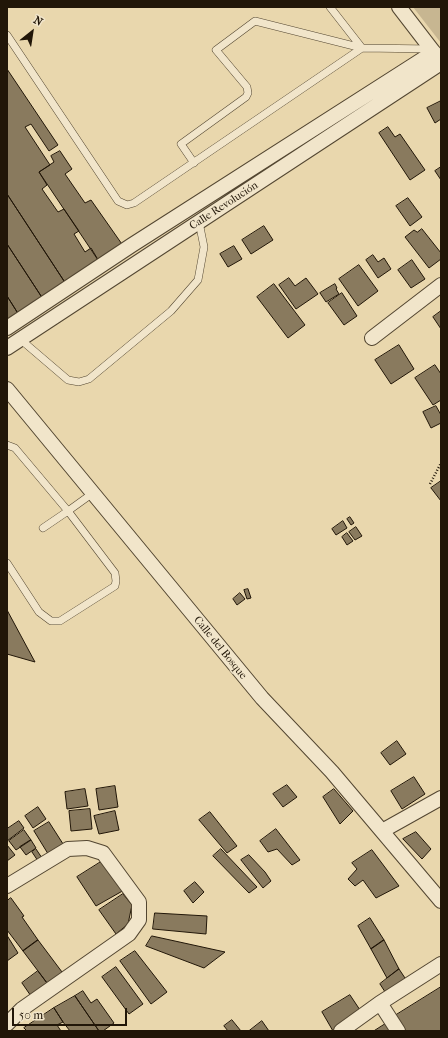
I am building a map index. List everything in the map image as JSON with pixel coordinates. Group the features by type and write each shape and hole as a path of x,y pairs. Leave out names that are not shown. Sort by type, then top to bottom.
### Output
{"street":[{"path":"399,7 437,56"},
{"name":"Calle Revolución","path":"7,348 199,222 437,56"},
{"name":"Calle Revolución","path":"7,328 132,245 437,56"},
{"path":"132,245 143,259"},
{"path":"372,338 441,285"},
{"name":"Calle del Bosque","path":"7,389 262,698 332,772 441,901"},
{"path":"382,831 441,798"},
{"path":"7,886 68,849 87,848 103,853 139,902 139,920 129,934 22,1010 7,1024 13,1031"},
{"path":"341,1031 380,1003 441,964"},
{"path":"380,1003 398,1031"}],"lane":[{"path":"330,7 362,48"},
{"path":"194,163 181,144 248,93 247,87 216,50 255,22 362,48 437,56"},
{"path":"7,35 118,201 127,205 134,203 194,163 362,48"},
{"path":"20,339 68,380 79,382 89,379 172,312 198,280 204,247 199,222"},
{"path":"7,444 15,448 68,511 115,573 116,581 115,586 60,621 51,621 39,612 7,563"},
{"path":"43,528 93,493"}],"path":[{"path":"430,484 441,463"}],"shaded area":[{"path":"413,7 441,7 441,43"}],"building":[{"path":"7,69 58,145 49,151 31,124 25,127 50,165 39,172 47,185 42,189 58,212 64,209 79,231 74,234 85,252 91,248 100,263 66,284 7,194"},
{"path":"441,101 441,119 435,123 427,108"},
{"path":"388,127 395,137 400,134 425,170 410,180 379,133"},
{"path":"60,151 72,169 65,174 85,203 91,200 124,247 100,263 39,172 54,162 51,156"},
{"path":"441,167 441,180 435,171"},
{"path":"7,194 66,284 43,299 7,244"},
{"path":"408,198 422,217 410,226 396,206"},
{"path":"264,226 273,240 251,254 242,240"},
{"path":"422,229 441,253 441,259 429,268 405,237 414,230 417,232"},
{"path":"7,244 43,299 19,315 7,296"},
{"path":"234,246 242,259 228,267 220,254"},
{"path":"373,255 378,262 384,258 391,269 378,278 366,260"},
{"path":"412,260 425,279 411,288 398,270"},
{"path":"359,265 378,291 358,306 339,279"},
{"path":"289,278 295,286 306,278 318,294 296,309 279,285"},
{"path":"274,284 305,325 288,338 257,297"},
{"path":"335,284 339,294 326,302 320,293"},
{"path":"342,293 357,316 344,325 328,303"},
{"path":"7,296 19,315 7,323"},
{"path":"441,311 441,329 433,317"},
{"path":"399,345 414,369 391,384 375,360"},
{"path":"435,365 441,374 441,400 433,405 415,378"},
{"path":"436,406 441,415 441,423 431,428 423,412"},
{"path":"441,481 441,501 431,488"},
{"path":"350,517 354,523 351,525 347,519"},
{"path":"343,521 347,528 336,535 332,529"},
{"path":"356,527 362,536 355,540 349,532"},
{"path":"347,533 353,541 347,545 342,537"},
{"path":"248,589 251,598 247,599 244,590"},
{"path":"240,593 245,599 237,605 233,599"},
{"path":"7,610 35,662 7,654"},
{"path":"397,741 406,754 390,765 381,753"},
{"path":"414,777 425,794 402,809 391,791"},
{"path":"287,785 297,797 283,807 273,794"},
{"path":"115,786 118,807 99,810 96,789"},
{"path":"85,789 88,806 67,809 65,792"},
{"path":"334,789 353,811 340,824 323,797"},
{"path":"38,807 46,819 33,828 25,816"},
{"path":"90,809 92,829 71,831 69,811"},
{"path":"115,811 119,830 99,834 94,816"},
{"path":"210,812 237,846 227,853 199,820"},
{"path":"19,821 24,828 7,841 7,829"},
{"path":"49,822 65,847 50,857 34,831"},
{"path":"276,829 300,860 292,865 277,849 268,852 260,841"},
{"path":"24,830 31,840 16,850 9,841"},
{"path":"416,832 431,849 422,859 403,839"},
{"path":"31,840 36,848 26,855 20,847"},
{"path":"7,845 15,855 7,861"},
{"path":"36,849 42,858 38,861 32,852"},
{"path":"221,849 257,887 249,893 213,856"},
{"path":"372,850 399,886 376,898 363,880 355,886 348,879 357,869 352,863"},
{"path":"249,855 265,872 271,881 263,888 241,860"},
{"path":"104,860 126,889 96,906 77,877"},
{"path":"195,882 204,892 193,903 184,891"},
{"path":"123,894 132,905 128,924 116,934 99,910"},
{"path":"11,898 24,916 22,917 38,940 23,951 7,930 7,901"},
{"path":"155,913 207,916 206,934 153,929"},
{"path":"370,918 384,940 371,949 358,926"},
{"path":"152,936 225,952 204,968 146,946"},
{"path":"8,937 18,953 7,961 7,938"},
{"path":"38,940 65,976 50,987 23,951"},
{"path":"384,940 399,969 387,978 371,949"},
{"path":"135,951 167,992 151,1004 120,961"},
{"path":"116,967 143,1004 129,1014 102,977"},
{"path":"399,969 407,981 387,995 380,984"},
{"path":"38,971 50,987 33,999 22,983"},
{"path":"441,987 441,1031 403,1031 393,1017"},
{"path":"83,991 91,1003 97,999 114,1023 103,1031 99,1031 75,996"},
{"path":"350,995 362,1013 333,1031 322,1012"},
{"path":"75,996 99,1031 70,1031 63,1022 54,1008"},
{"path":"54,1008 63,1022 57,1025 61,1031 27,1031 24,1028"},
{"path":"232,1020 241,1031 228,1031 224,1026"},
{"path":"262,1021 269,1031 249,1031"},
{"path":"387,1023 392,1031 374,1031"}]}
